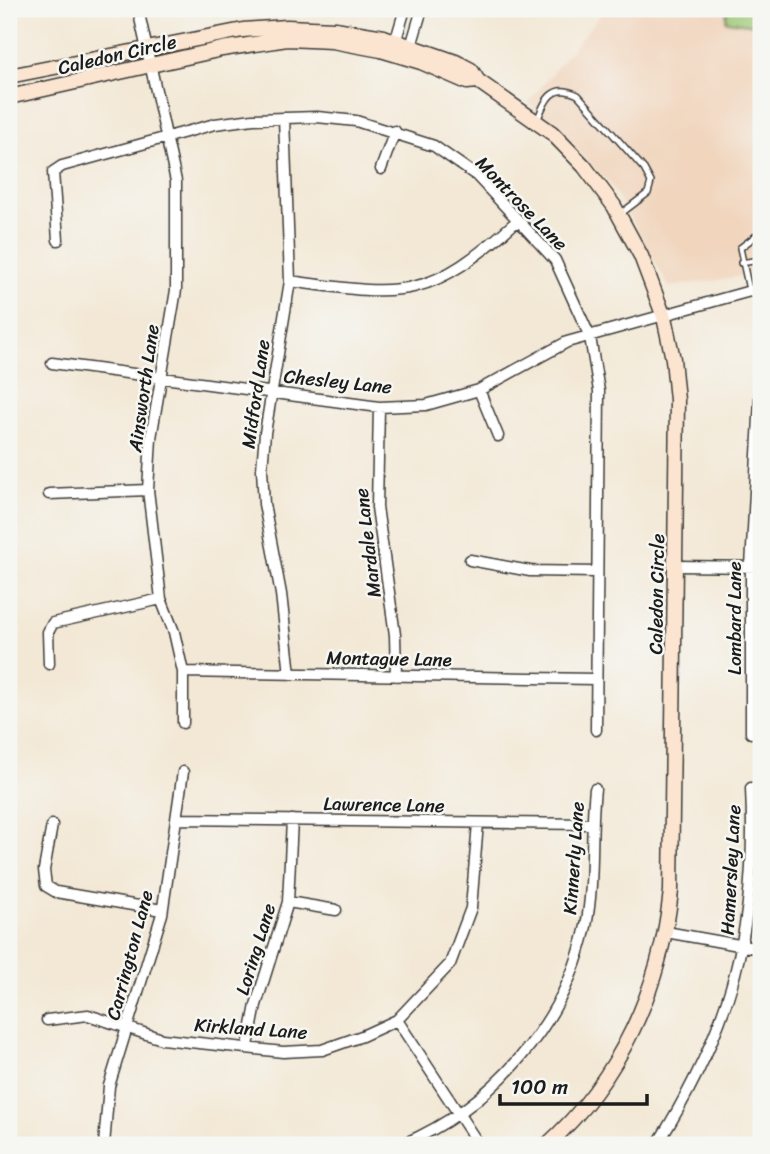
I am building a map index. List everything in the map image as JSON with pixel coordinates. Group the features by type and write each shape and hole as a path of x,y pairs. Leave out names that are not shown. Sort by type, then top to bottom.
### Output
{"street":[{"name":"Ainsworth Lane","path":"138,9 176,181 176,290 151,438 148,490 161,600 174,632 183,672 183,723"},
{"path":"394,46 405,9"},
{"path":"410,51 422,9"},
{"name":"Caledon Circle","path":"9,76 287,39 394,46 410,51 467,82 478,81 537,121 584,166 619,215 641,256 664,317 673,359 677,400 672,861 666,932 650,991 629,1039 587,1103 547,1145"},
{"name":"Caledon Circle","path":"9,97 150,58"},
{"name":"Montrose Lane","path":"58,240 53,173 62,166 215,124 317,117 356,121 395,131 434,146 477,176 555,260 590,337 599,391 596,730"},
{"name":"Midford Lane","path":"284,118 290,281 265,433 264,504 281,594 290,674"},
{"path":"381,169 395,131"},
{"path":"290,281 363,291 401,291 431,284 467,264 518,220"},
{"name":"Chesley Lane","path":"52,363 379,407 426,405 479,390 549,350 761,288"},
{"name":"Lombard Lane","path":"751,733 756,687 761,380"},
{"path":"479,390 498,436"},
{"name":"Mardale Lane","path":"379,407 377,507 392,610 396,676"},
{"path":"49,495 148,490"},
{"path":"470,560 530,571 596,572"},
{"path":"675,566 756,567"},
{"path":"49,664 48,632 53,622 161,600"},
{"name":"Montague Lane","path":"183,672 595,679"},
{"name":"Carrington Lane","path":"104,1145 109,1086 162,910 183,772"},
{"name":"Hamersley Lane","path":"657,1145 688,1097 714,1043 733,992 743,946 757,832 751,788"},
{"name":"Kinnerly Lane","path":"401,1145 432,1132 486,1094 537,1035 561,998 586,926 591,888 591,824 595,789"},
{"name":"Lawrence Lane","path":"177,819 591,824"},
{"name":"Loring Lane","path":"248,1046 256,1004 288,902 292,820"},
{"name":"Kirkland Lane","path":"47,1020 88,1015 162,1039 248,1046 283,1052 322,1050 397,1020 450,964 473,894 478,823"},
{"path":"52,825 44,870 46,886 57,892 162,910"},
{"path":"288,902 336,910"},
{"path":"666,932 761,949"},
{"path":"397,1020 479,1145"}],"lane":[{"path":"537,121 543,106 556,92 567,90 578,95 644,169 651,182 648,193 619,215"},
{"path":"749,292 740,248 761,232"},
{"path":"741,263 754,261"}],"shaded area":[{"path":"605,9 761,9 761,271 752,275 669,287 611,185 528,103"}],"green space":[{"path":"727,9 757,9 755,25 726,21"}]}
